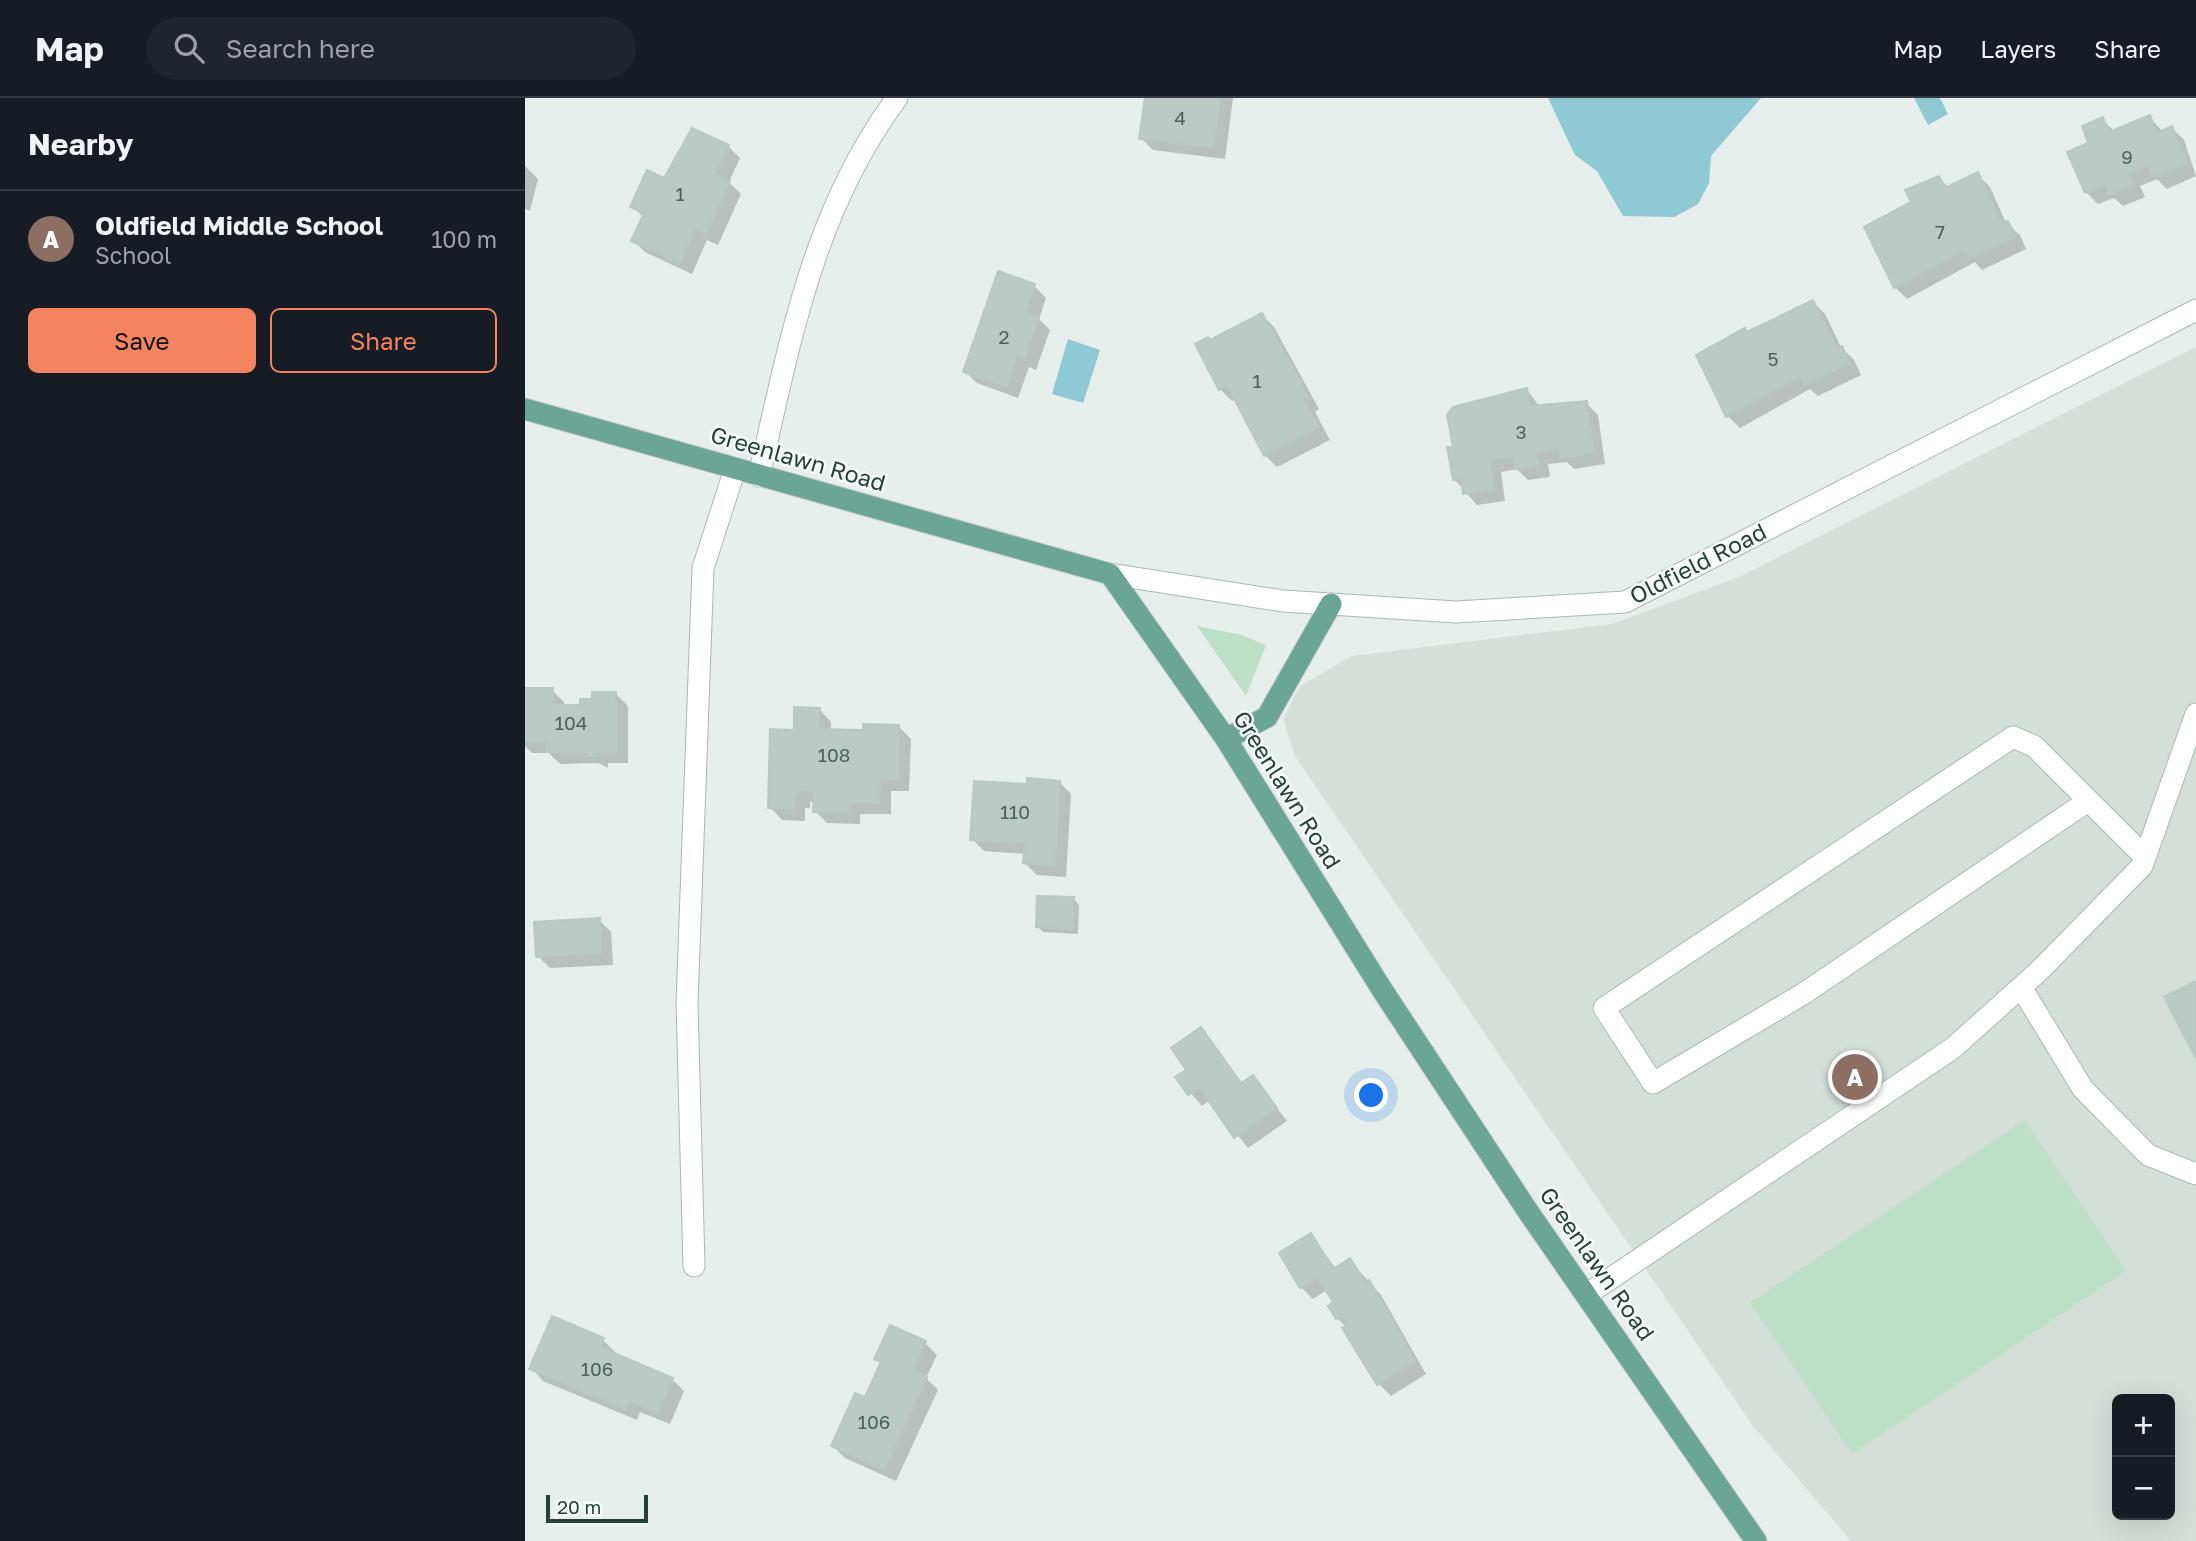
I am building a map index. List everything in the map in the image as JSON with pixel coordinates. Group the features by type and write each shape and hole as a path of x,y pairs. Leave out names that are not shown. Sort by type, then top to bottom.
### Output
{"main road":[{"name":"Greenlawn Road","path":"525,409 1109,574 1226,739 1381,988 1586,1295 1756,1541"},
{"path":"1226,739 1267,717 1331,604"}],"street":[{"path":"759,476 799,304 832,211 868,140 897,98"},
{"name":"Oldfield Road","path":"1109,574 1283,601 1456,612 1626,602 2196,310"},
{"path":"694,1266 687,1003 703,568 735,469"},
{"path":"1586,1295 1953,1048 2021,987 2142,866 2196,714"},
{"path":"2088,801 1803,994 1653,1083 1604,1008 2013,737 2033,746 2145,857"},
{"path":"2021,987 2083,1089 2148,1155 2196,1174"}],"shaded area":[{"path":"2196,347 2196,1541 1851,1541 1753,1426 1295,756 1283,718 1300,686 1352,656 1612,624 1739,577"}],"green space":[{"path":"1197,626 1242,635 1266,645 1246,696"},
{"path":"2025,1120 2126,1271 1852,1454 1750,1303"}],"water":[{"path":"1548,98 1761,98 1711,156 1709,183 1698,204 1674,217 1623,216 1597,171 1575,155"},
{"path":"1914,98 1940,98 1948,114 1928,125"},
{"path":"1068,339 1100,350 1083,403 1052,394"}],"building":[{"path":"1145,98 1220,98 1214,148 1139,139"},
{"path":"2150,115 2157,133 2172,126 2188,163 2153,178 2148,166 2129,174 2134,185 2109,195 2105,185 2085,193 2067,152 2088,143 2082,126 2103,117 2109,132"},
{"path":"692,128 729,145 715,174 730,181 706,234 695,229 680,263 631,241 644,213 630,207 647,170 664,178"},
{"path":"1978,172 2001,223 2008,221 2016,237 1968,259 1964,250 1894,288 1864,227 1911,202 1905,190 1939,176 1945,188"},
{"path":"998,271 1035,284 1026,312 1039,317 1024,359 1017,356 1006,387 963,372"},
{"path":"1813,300 1837,348 1842,346 1850,363 1804,385 1800,376 1726,417 1696,355 1745,328 1747,332"},
{"path":"1262,313 1309,397 1304,399 1319,427 1264,456 1227,385 1219,390 1195,344 1208,337 1210,340"},
{"path":"1527,388 1530,406 1587,401 1594,453 1560,458 1559,449 1536,453 1539,465 1515,469 1512,457 1490,460 1494,489 1463,494 1461,479 1453,480 1447,447 1453,447 1447,415 1453,407"},
{"path":"525,688 553,688 553,705 580,705 580,699 592,699 592,692 616,692 617,752 597,752 597,756 588,756 588,752 546,752 546,742 525,742"},
{"path":"794,707 820,708 819,729 863,730 863,724 899,725 898,780 880,779 879,803 849,803 848,813 813,812 814,791 799,790 798,796 794,796 794,809 768,808 770,729 794,730"},
{"path":"1027,778 1060,781 1055,866 1023,863 1025,843 970,840 974,781 1027,784"},
{"path":"1037,896 1074,897 1073,929 1036,927"},
{"path":"600,918 601,953 536,957 534,922"},
{"path":"2196,981 2196,1058 2164,997"},
{"path":"1201,1027 1241,1083 1253,1075 1277,1108 1234,1138 1199,1087 1188,1095 1175,1077 1186,1070 1171,1048"},
{"path":"1311,1233 1333,1269 1350,1258 1366,1283 1369,1280 1415,1361 1377,1385 1342,1328 1348,1325 1342,1315 1336,1319 1328,1306 1333,1302 1317,1277 1300,1288 1279,1253"},
{"path":"552,1316 604,1338 600,1347 673,1378 658,1413 628,1401 625,1409 529,1369"},
{"path":"890,1325 926,1341 913,1370 927,1377 884,1470 831,1446 855,1393 865,1397 881,1362 874,1359"}],"place":[{"name":"Oldfield Middle School","path":"1855,1077"}]}
